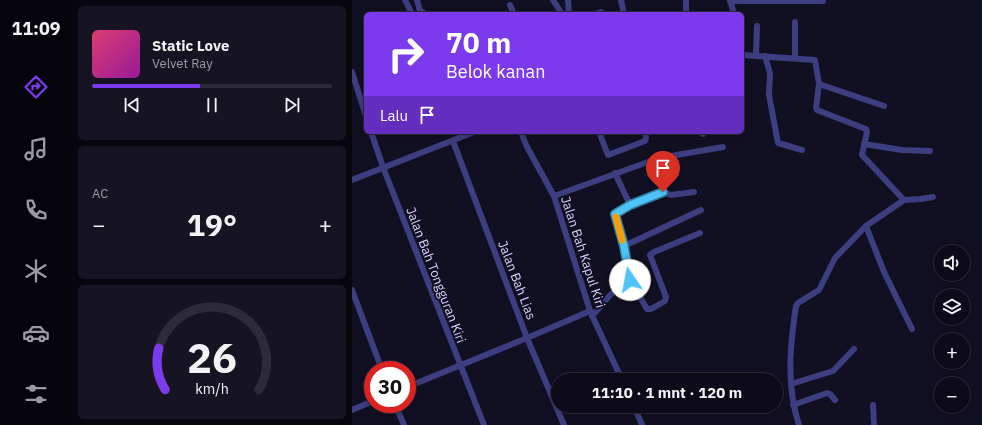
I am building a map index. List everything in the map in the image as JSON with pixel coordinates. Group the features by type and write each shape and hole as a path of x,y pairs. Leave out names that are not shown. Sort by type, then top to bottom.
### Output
{"street":[{"path":"405,0 411,12"},
{"path":"417,0 420,11 423,12"},
{"path":"553,0 561,12"},
{"path":"568,0 569,12"},
{"path":"621,0 624,12"},
{"path":"686,0 686,12"},
{"path":"733,12 730,0 823,1"},
{"path":"510,5 513,12"},
{"path":"795,22 795,58"},
{"path":"756,26 756,55"},
{"path":"744,55 815,60 819,84 817,110 866,128 867,132 862,155 904,200"},
{"path":"765,56 770,73 769,95 778,143 802,150"},
{"path":"352,72 364,103"},
{"path":"819,84 884,106"},
{"name":"Jalan Bah Tongguran Kiri","path":"372,134 383,167 484,425"},
{"path":"352,180 465,134"},
{"name":"Jalan Bah Kapul Kiri","path":"522,134 527,147 554,196 591,313 619,373"},
{"path":"600,134 608,156 645,141 645,134"},
{"name":"Jalan Bah Lias","path":"453,140 527,338 564,425"},
{"path":"864,144 902,150 930,150"},
{"path":"554,196 663,157 723,146"},
{"path":"615,173 630,205"},
{"path":"694,192 672,195 663,192 630,205 615,215 624,246 630,280 647,309 651,309 665,301 666,297 650,255 700,233"},
{"path":"799,425 793,405 790,360 796,306 798,303 819,290 833,261 866,226 904,200 933,197"},
{"path":"624,246 701,210"},
{"path":"866,226 885,275 912,329"},
{"path":"416,383 591,313 602,305 609,294 630,280"},
{"path":"352,290 379,361"},
{"path":"791,384 833,371 854,349"},
{"path":"793,405 827,393 830,394 835,400"},
{"path":"352,410 364,405"},
{"path":"873,405 874,425"},
{"path":"399,413 404,425"},
{"path":"637,413 642,425"}],"slow traffic":[{"path":"616,217 622,240"}],"route":[{"path":"630,280 624,246 615,214 630,205 663,192"}]}
